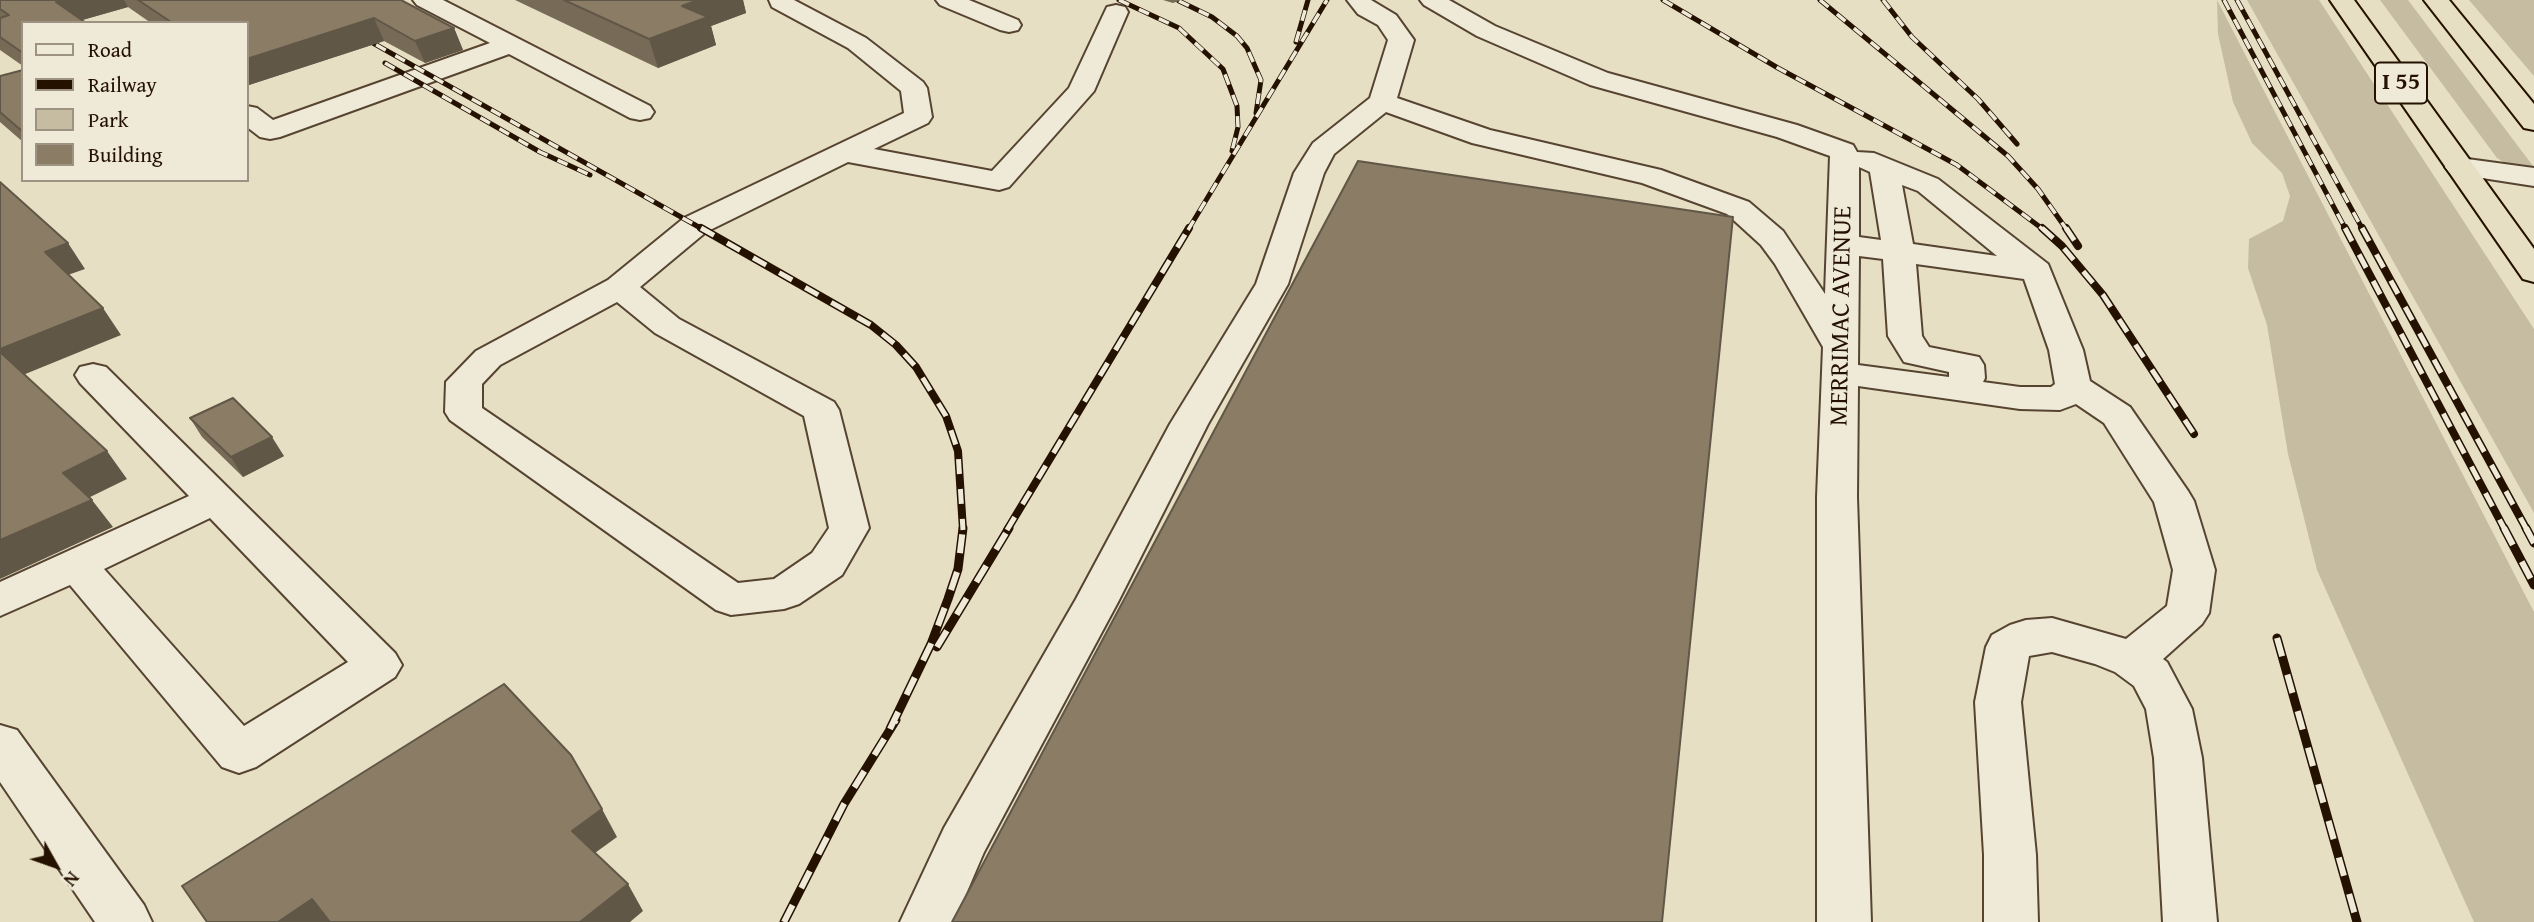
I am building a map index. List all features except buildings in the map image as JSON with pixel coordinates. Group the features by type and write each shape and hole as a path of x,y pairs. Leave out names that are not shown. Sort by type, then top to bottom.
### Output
{"highway":[{"name":"I 55","path":"2342,0 2534,272"},
{"path":"2436,0 2534,122"}],"street":[{"path":"425,0 640,112"},
{"path":"948,0 1009,25"},
{"path":"927,922 962,844 1096,603 1189,424 1272,285 1309,173 1324,149 1382,102 1401,40 1387,20 1366,9 1359,0"},
{"path":"1432,0 1486,31 1599,79 1787,131 1928,185 2037,271 2066,350 2073,386 2117,415 2174,501 2194,570 2187,613 2131,660"},
{"path":"620,287 667,326 821,410 849,528 827,564 784,593 731,599 463,412 464,383 488,358 620,287 695,225 918,117 915,88 857,43 785,1"},
{"path":"846,153 999,181 1081,91 1116,12"},
{"path":"248,115 270,131 505,41"},
{"path":"1382,102 1482,137 1651,176 1738,208 1772,237 1784,254 1840,360 1969,390 2020,398 2060,398 2073,386"},
{"name":"MERRIMAC AVENUE","path":"1843,151 1845,162 1837,496 1844,922"},
{"path":"1884,167 1899,252 1905,335 1916,355 1966,365 1969,390"},
{"path":"2460,167 2534,177"},
{"path":"1843,244 2037,271"},
{"path":"76,564 239,753 379,665 93,375"},
{"path":"0,600 214,500"},
{"path":"2011,922 2010,855 1998,702 2008,647 2025,637 2052,635 2107,650 2131,660 2151,674 2169,709 2178,758 2190,922"},
{"path":"0,744 120,920"}],"green space":[{"path":"2217,0 2534,612 2534,922 2474,922 2317,570 2288,454 2267,325 2248,268 2249,239 2283,221 2290,196 2282,173 2252,143 2233,102 2218,34"},
{"path":"2247,0 2319,0 2534,329 2534,513"},
{"path":"2380,0 2408,0 2533,166 2531,168 2510,166 2497,158"},
{"path":"2469,0 2534,0 2534,76"}],"railway":[{"path":"1119,0 1179,28 1223,69 1237,106 1238,127 1232,151"},
{"path":"1296,42 1308,0"},
{"path":"1188,230 1327,0"},
{"path":"1663,0 1778,68 1957,165 2044,230"},
{"path":"1820,0 2008,156 2038,189 2067,230"},
{"path":"1883,0 1912,37 1978,99 2017,144"},
{"path":"2224,0 2346,230"},
{"path":"2237,0 2363,230"},
{"path":"1179,1 1212,17 1237,36 1247,48 1261,80 1256,113"},
{"path":"357,34 704,230"},
{"path":"385,63 540,152 590,175"},
{"path":"701,228 871,325 896,345 916,367 946,416 958,451 963,529"},
{"path":"1007,530 1189,228"},
{"path":"2042,228 2062,246 2103,295 2194,434"},
{"path":"2066,228 2078,246"},
{"path":"2345,228 2505,530"},
{"path":"2362,228 2527,530"},
{"path":"937,647 1009,528"},
{"path":"2504,528 2534,585"},
{"path":"2526,528 2534,543"},
{"path":"890,729 931,644 948,599 958,569 963,529"},
{"path":"2277,638 2357,922"},
{"path":"784,922 844,804 896,720"}]}
